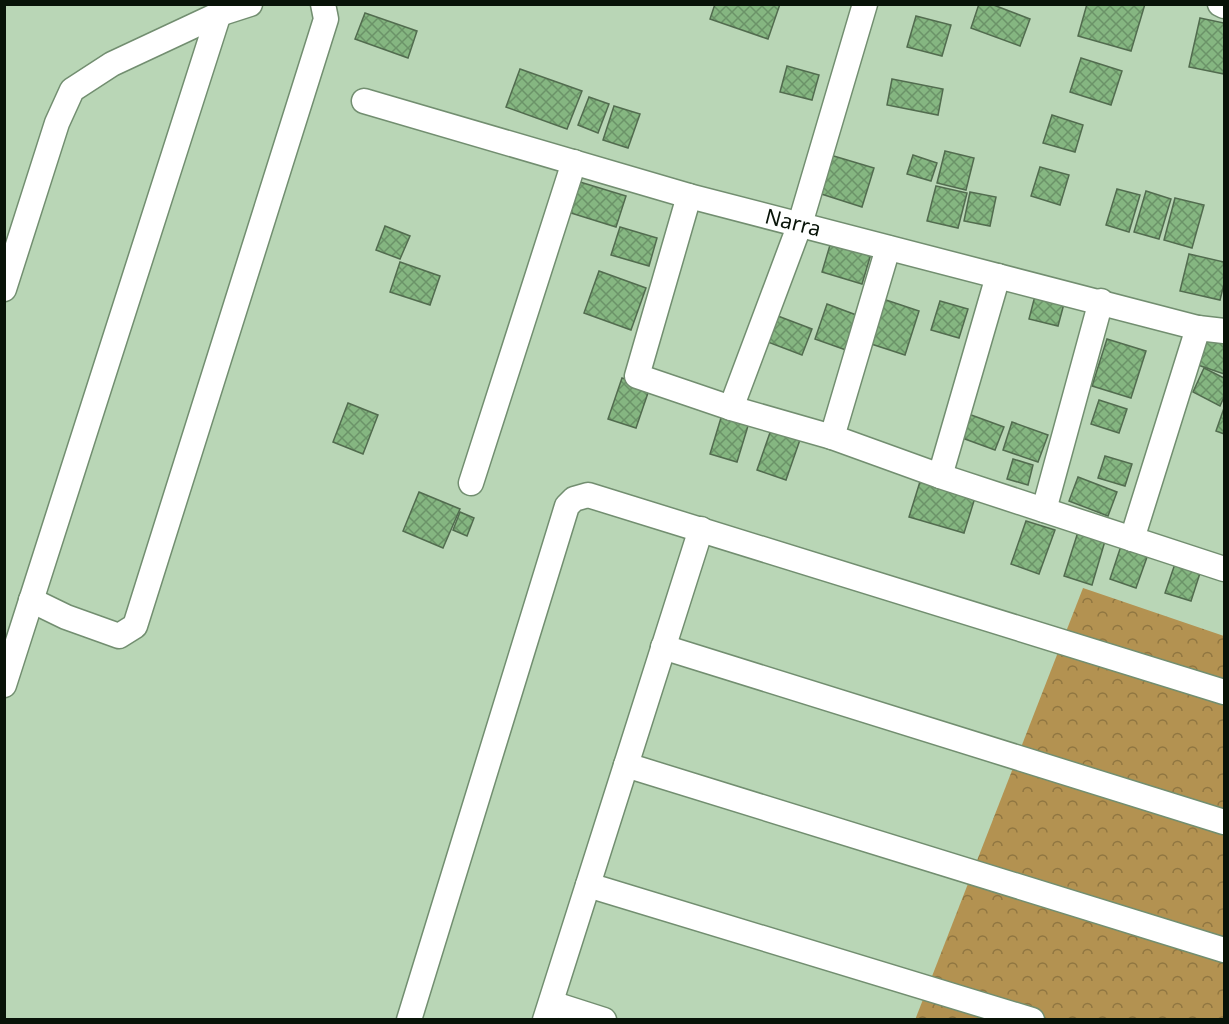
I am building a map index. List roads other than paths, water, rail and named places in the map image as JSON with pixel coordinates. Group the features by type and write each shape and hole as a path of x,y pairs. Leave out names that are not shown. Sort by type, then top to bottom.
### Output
{"street":[{"path":"4,289 57,123 72,90 112,64 221,9 250,4"},
{"path":"31,600 66,617 119,636 135,626 326,19 323,4"},
{"path":"731,408 800,224 865,4"},
{"path":"1220,4 1224,6"},
{"path":"4,685 221,9"},
{"name":"Narra","path":"364,100 689,196 1198,328 1224,331"},
{"path":"471,483 574,162"},
{"path":"689,196 637,376 731,408 832,437 940,476 1224,569"},
{"path":"832,437 888,249"},
{"path":"940,476 998,276"},
{"path":"1044,510 1101,301"},
{"path":"1132,538 1198,328"},
{"path":"409,1020 567,506 574,499 588,495 1224,692"},
{"path":"604,1020 548,1011 701,529"},
{"path":"663,647 1224,822"},
{"path":"626,765 1224,950"},
{"path":"588,885 1032,1020"}]}
